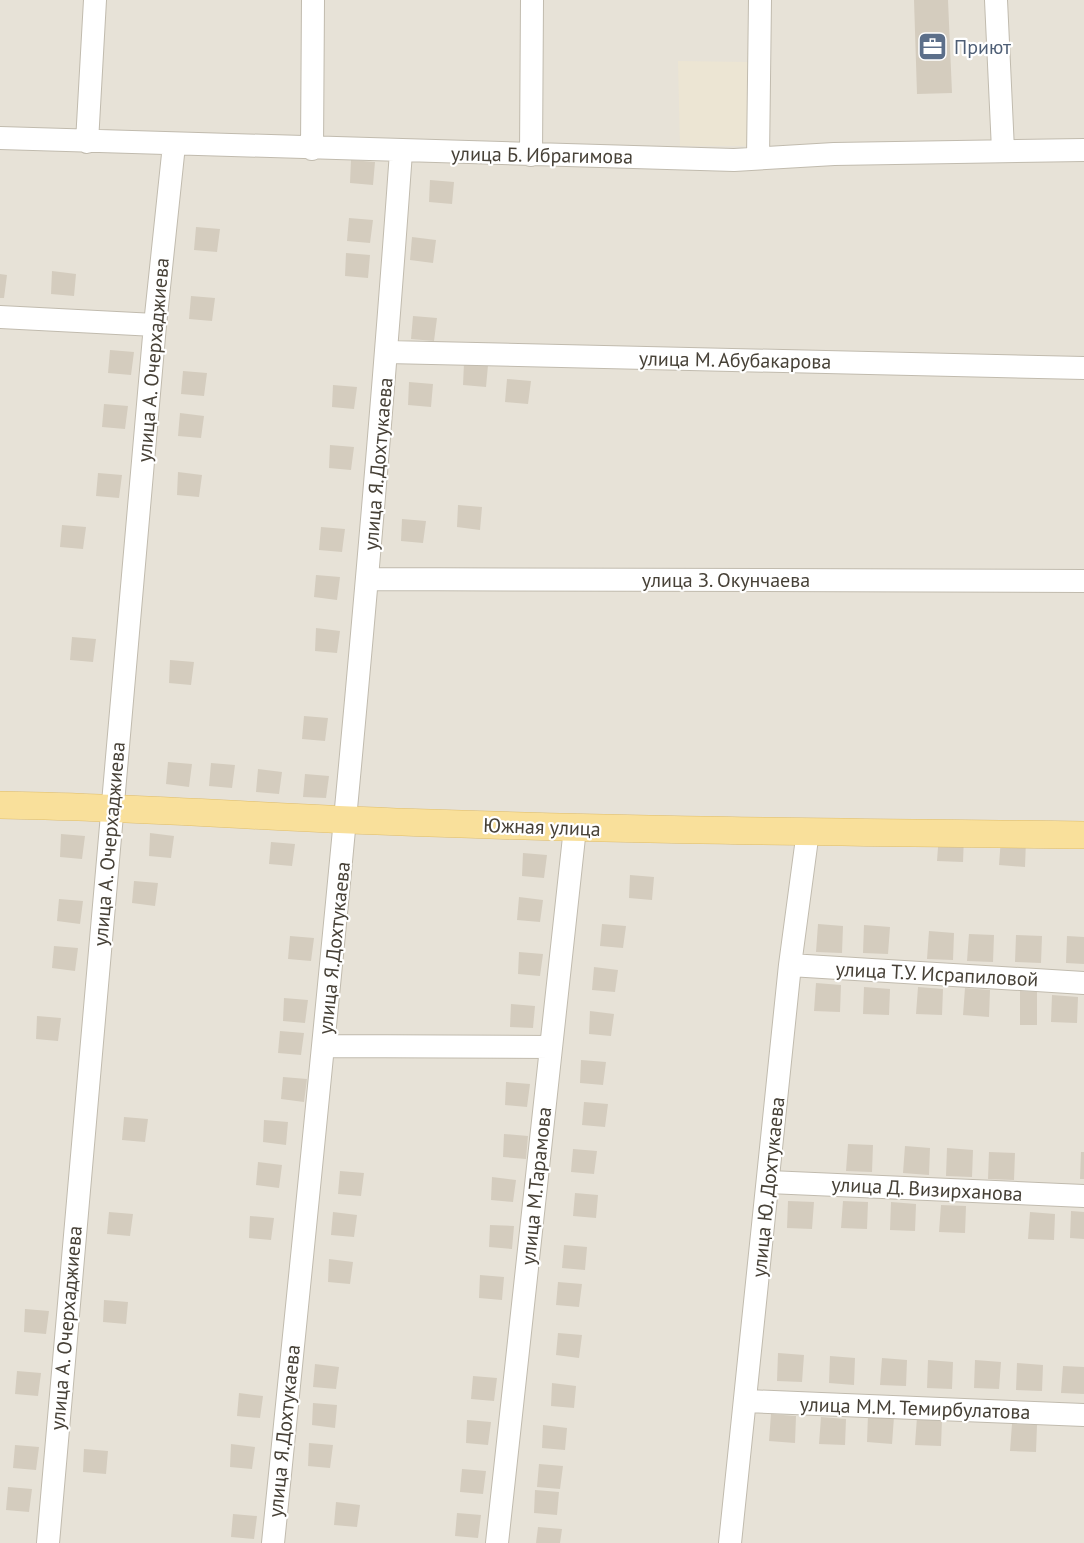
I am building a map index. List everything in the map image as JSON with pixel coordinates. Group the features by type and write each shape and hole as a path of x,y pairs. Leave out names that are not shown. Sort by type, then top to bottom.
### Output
{"main road":[{"name":"Южная улица","path":"0,805 112,806 347,821 575,828 1084,836"}],"street":[{"path":"87,142 95,0"},
{"path":"312,149 313,0"},
{"path":"531,155 532,0"},
{"path":"758,158 760,0"},
{"path":"996,0 1003,150"},
{"name":"улица Б. Ибрагимова","path":"0,138 401,152 734,160 1003,150 1084,150"},
{"name":"улица А. Очерхаджиева","path":"48,1543 155,325 174,145"},
{"name":"улица Я.Дохтукаева","path":"273,1543 347,821 369,579 401,152"},
{"path":"0,317 155,325"},
{"name":"улица М. Абубакарова","path":"387,352 1084,368"},
{"name":"улица З. Окунчаева","path":"369,579 1084,581"},
{"name":"улица М.Тарамова","path":"497,1543 575,828"},
{"name":"улица Ю. Дохтукаева","path":"730,1543 747,1401 790,965 808,831"},
{"name":"улица Т.У. Исрапиловой","path":"790,965 1084,983"},
{"path":"324,1046 551,1047"},
{"name":"улица Д. Визирханова","path":"769,1182 1084,1196"},
{"name":"улица М.М. Темирбулатова","path":"747,1401 1084,1415"}],"shaded area":[{"path":"0,0 1084,0 1084,1543 0,1543"},
{"path":"678,61 748,62 748,146 680,146"}],"building":[{"name":"Приют","path":"914,0 948,0 952,93 917,94"},
{"path":"351,160 375,162 373,185 350,183"},
{"path":"430,180 454,182 452,204 429,202"},
{"path":"349,218 373,220 370,243 347,241"},
{"path":"196,227 220,229 217,252 194,250"},
{"path":"412,237 436,240 433,263 410,260"},
{"path":"346,253 370,255 368,278 345,276"},
{"path":"52,271 76,274 74,296 51,294"},
{"path":"0,274 7,275 4,298 0,298"},
{"path":"191,296 215,298 212,321 189,319"},
{"path":"413,316 437,318 434,341 411,339"},
{"path":"110,350 134,352 131,375 108,373"},
{"path":"464,363 488,365 486,387 463,385"},
{"path":"183,371 207,373 204,396 181,394"},
{"path":"507,379 531,381 528,404 505,402"},
{"path":"409,382 433,384 431,407 408,405"},
{"path":"333,385 357,387 354,409 332,407"},
{"path":"104,404 128,406 125,429 102,427"},
{"path":"180,413 204,416 201,438 178,436"},
{"path":"330,445 354,447 351,470 329,468"},
{"path":"178,472 202,475 199,497 177,495"},
{"path":"98,473 122,475 119,498 96,496"},
{"path":"458,505 482,507 480,530 457,527"},
{"path":"402,519 426,521 423,543 401,541"},
{"path":"62,525 86,527 83,549 60,547"},
{"path":"321,527 345,529 342,552 319,550"},
{"path":"316,575 340,577 337,600 314,597"},
{"path":"316,628 340,631 337,653 315,651"},
{"path":"72,637 96,639 93,662 70,660"},
{"path":"170,660 194,662 191,685 169,683"},
{"path":"304,716 328,718 325,741 302,739"},
{"path":"168,762 192,764 189,787 166,784"},
{"path":"211,763 235,765 232,788 209,786"},
{"path":"258,769 282,772 279,794 256,792"},
{"path":"305,774 329,776 326,798 303,797"},
{"path":"150,833 174,836 171,858 149,856"},
{"path":"61,834 85,836 82,859 60,857"},
{"path":"939,834 964,836 963,862 937,861"},
{"path":"1001,838 1026,840 1025,867 999,865"},
{"path":"271,842 295,844 292,866 269,864"},
{"path":"523,853 547,855 544,878 522,876"},
{"path":"630,875 654,877 652,900 629,898"},
{"path":"134,881 158,883 155,906 132,903"},
{"path":"519,897 543,900 540,922 517,920"},
{"path":"59,899 83,901 80,924 57,921"},
{"path":"602,924 626,926 623,948 600,946"},
{"path":"818,924 843,926 842,953 816,952"},
{"path":"864,925 890,927 888,954 863,953"},
{"path":"929,931 954,933 953,960 927,959"},
{"path":"969,934 994,935 993,962 967,961"},
{"path":"1016,935 1042,936 1041,963 1015,962"},
{"path":"290,936 314,938 311,961 288,959"},
{"path":"1067,936 1084,937 1084,964 1066,963"},
{"path":"54,946 78,948 75,971 52,968"},
{"path":"519,952 543,954 540,976 518,974"},
{"path":"594,967 618,970 615,992 592,990"},
{"path":"816,983 841,985 840,1012 814,1011"},
{"path":"864,987 890,989 889,1015 863,1014"},
{"path":"918,987 943,989 942,1015 916,1014"},
{"path":"965,988 990,990 989,1017 963,1015"},
{"path":"1020,991 1037,992 1037,1025 1020,1025"},
{"path":"1052,995 1078,997 1077,1023 1051,1022"},
{"path":"284,998 308,1000 305,1023 283,1021"},
{"path":"511,1004 535,1006 533,1028 510,1027"},
{"path":"590,1011 614,1014 611,1036 589,1034"},
{"path":"37,1016 61,1018 58,1041 36,1039"},
{"path":"280,1031 304,1033 301,1055 278,1053"},
{"path":"581,1060 606,1062 603,1085 580,1083"},
{"path":"283,1077 307,1079 304,1102 281,1099"},
{"path":"506,1082 530,1084 527,1107 505,1105"},
{"path":"584,1102 608,1104 605,1127 582,1125"},
{"path":"124,1117 148,1119 145,1142 122,1140"},
{"path":"264,1120 288,1122 286,1145 263,1142"},
{"path":"504,1134 528,1136 526,1159 503,1157"},
{"path":"848,1144 873,1145 872,1172 846,1171"},
{"path":"905,1146 930,1148 929,1175 903,1173"},
{"path":"947,1148 973,1150 972,1177 946,1176"},
{"path":"573,1149 597,1151 594,1174 571,1172"},
{"path":"989,1152 1015,1153 1014,1180 988,1179"},
{"path":"1081,1152 1084,1152 1084,1179 1080,1179"},
{"path":"258,1162 282,1165 279,1188 256,1185"},
{"path":"340,1171 364,1173 361,1196 338,1194"},
{"path":"492,1177 516,1180 513,1202 491,1200"},
{"path":"575,1193 598,1195 596,1218 573,1216"},
{"path":"788,1201 814,1202 812,1229 787,1228"},
{"path":"843,1201 868,1202 867,1229 841,1228"},
{"path":"891,1202 916,1204 915,1231 890,1230"},
{"path":"941,1205 966,1206 965,1233 939,1232"},
{"path":"1071,1211 1084,1212 1084,1239 1070,1238"},
{"path":"109,1212 133,1214 130,1236 107,1234"},
{"path":"333,1212 357,1215 354,1237 331,1235"},
{"path":"1030,1212 1055,1214 1054,1240 1028,1239"},
{"path":"250,1216 274,1218 271,1240 249,1238"},
{"path":"490,1225 514,1226 512,1249 489,1247"},
{"path":"564,1245 587,1247 585,1270 562,1268"},
{"path":"329,1259 353,1262 350,1284 328,1282"},
{"path":"480,1275 504,1277 502,1300 479,1298"},
{"path":"558,1282 582,1284 579,1307 556,1305"},
{"path":"104,1300 128,1302 126,1324 103,1322"},
{"path":"25,1309 49,1311 46,1334 24,1332"},
{"path":"558,1333 582,1335 579,1358 556,1355"},
{"path":"778,1353 804,1355 802,1382 777,1381"},
{"path":"830,1356 855,1358 854,1385 829,1383"},
{"path":"882,1358 907,1360 906,1386 880,1385"},
{"path":"928,1360 953,1362 952,1389 927,1388"},
{"path":"975,1360 1001,1362 999,1389 974,1388"},
{"path":"1017,1363 1043,1365 1042,1391 1016,1390"},
{"path":"315,1364 339,1367 336,1389 313,1387"},
{"path":"1063,1366 1084,1367 1084,1394 1061,1393"},
{"path":"17,1371 41,1373 38,1396 15,1394"},
{"path":"473,1376 497,1378 494,1401 471,1399"},
{"path":"552,1383 576,1386 574,1408 551,1406"},
{"path":"239,1393 263,1396 260,1418 237,1416"},
{"path":"313,1403 337,1405 335,1428 312,1425"},
{"path":"771,1414 796,1416 795,1443 769,1441"},
{"path":"868,1415 894,1417 892,1444 867,1442"},
{"path":"821,1417 846,1419 845,1445 819,1444"},
{"path":"917,1417 942,1419 941,1446 915,1445"},
{"path":"467,1420 491,1422 488,1445 466,1443"},
{"path":"1012,1424 1037,1425 1036,1452 1010,1451"},
{"path":"543,1425 567,1428 565,1450 542,1448"},
{"path":"309,1443 333,1445 330,1468 308,1466"},
{"path":"231,1444 255,1447 252,1469 230,1467"},
{"path":"15,1445 39,1447 36,1470 13,1468"},
{"path":"84,1449 108,1451 106,1474 83,1472"},
{"path":"539,1464 563,1466 560,1489 537,1487"},
{"path":"462,1469 486,1471 483,1494 460,1492"},
{"path":"8,1487 32,1489 29,1512 6,1510"},
{"path":"535,1490 559,1492 557,1515 534,1513"},
{"path":"336,1502 360,1505 357,1527 334,1525"},
{"path":"457,1513 481,1515 478,1538 455,1536"},
{"path":"233,1514 257,1516 254,1539 231,1537"},
{"path":"538,1527 562,1529 560,1543 536,1543"}],"place":[{"name":"Приют","path":"933,47"}]}
